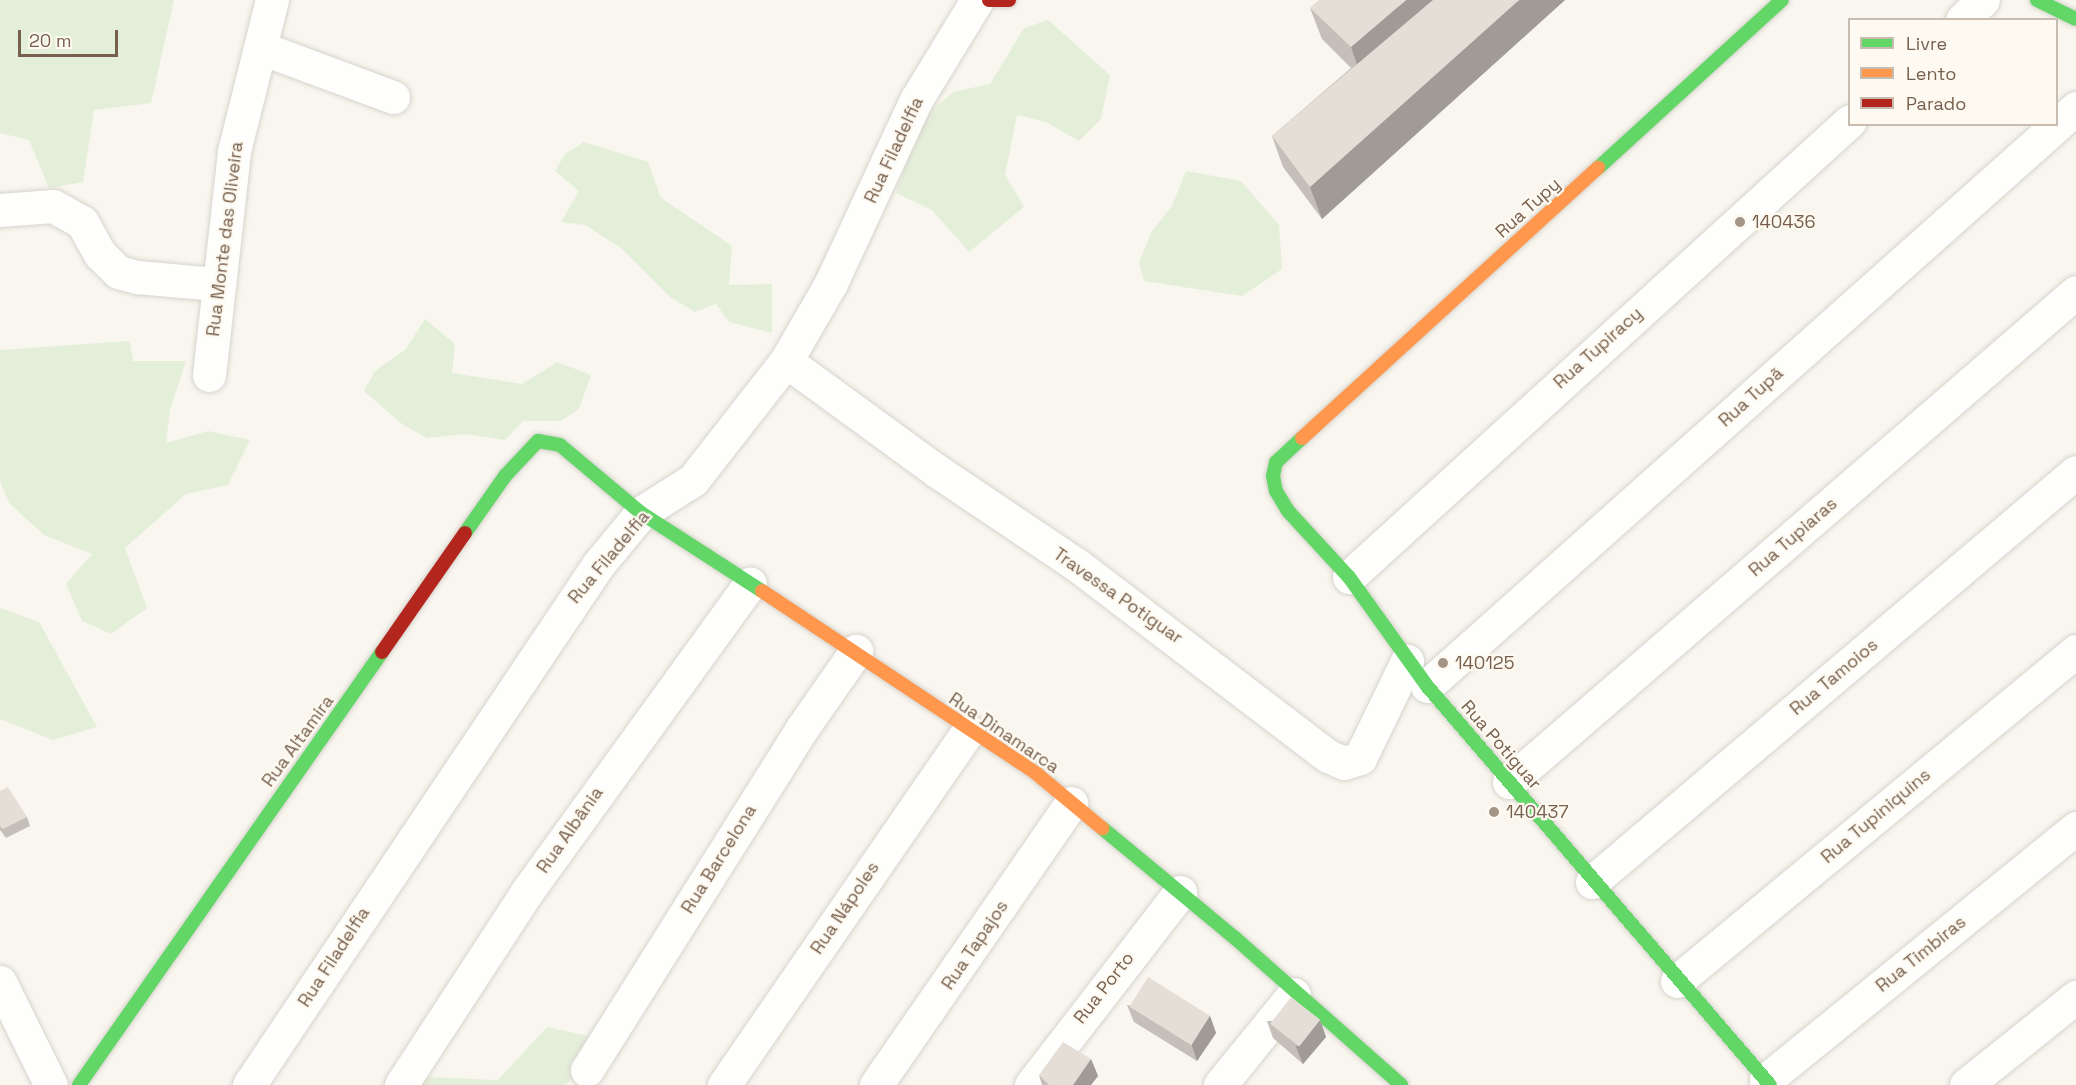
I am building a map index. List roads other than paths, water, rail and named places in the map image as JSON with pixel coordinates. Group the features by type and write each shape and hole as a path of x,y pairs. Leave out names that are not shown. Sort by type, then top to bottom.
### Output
{"street":[{"name":"Rua Monte das Oliveira","path":"209,375 216,284 234,151 272,0"},
{"name":"Rua Filadelfia","path":"249,1085 542,644 640,513 693,480 786,361 831,283 916,100 976,0"},
{"path":"989,0 1009,0"},
{"name":"Rua Tupy","path":"1297,442 1782,0"},
{"path":"1964,18 1983,0"},
{"path":"2037,0 2076,19"},
{"path":"261,48 393,97"},
{"name":"Rua Tupã","path":"2058,124 2076,108"},
{"name":"Rua Tupiracy","path":"1348,577 1848,123"},
{"name":"Rua Tupã","path":"1426,686 2056,126"},
{"path":"0,210 54,206 82,222 100,254 118,272 137,277 216,284"},
{"name":"Rua Tupiaras","path":"1509,782 2076,292"},
{"name":"Travessa Potiguar","path":"786,361 947,478 1077,565 1328,756 1344,763 1360,758 1407,661"},
{"name":"Rua Altamira","path":"79,1085 505,476 538,441 560,445"},
{"name":"Rua Potiguar","path":"1297,442 1276,462 1273,476 1276,491 1288,511 1348,577 1426,686 1677,981 1768,1082"},
{"name":"Rua Dinamarca","path":"560,445 640,513 856,651 968,731 1037,774 1180,892 1401,1085"},
{"name":"Rua Tamoios","path":"1592,882 2076,472"},
{"name":"Rua Albânia","path":"401,1085 526,893 750,583"},
{"name":"Rua Barcelona","path":"587,1070 803,727 856,651"},
{"name":"Rua Tupiniquins","path":"1677,981 2076,651"},
{"name":"Rua Nápoles","path":"724,1085 968,731"},
{"name":"Rua Tapajos","path":"876,1085 1071,803"},
{"name":"Rua Timbiras","path":"1768,1082 2076,828"},
{"name":"Rua Porto","path":"1031,1085 1180,892"},
{"path":"0,982 51,1085"},
{"path":"1220,1085 1294,993"},
{"path":"1966,1085 2076,997"}],"place":[{"name":"140436","path":"1740,222"},
{"name":"140125","path":"1443,663"},
{"name":"140437","path":"1494,812"}]}
